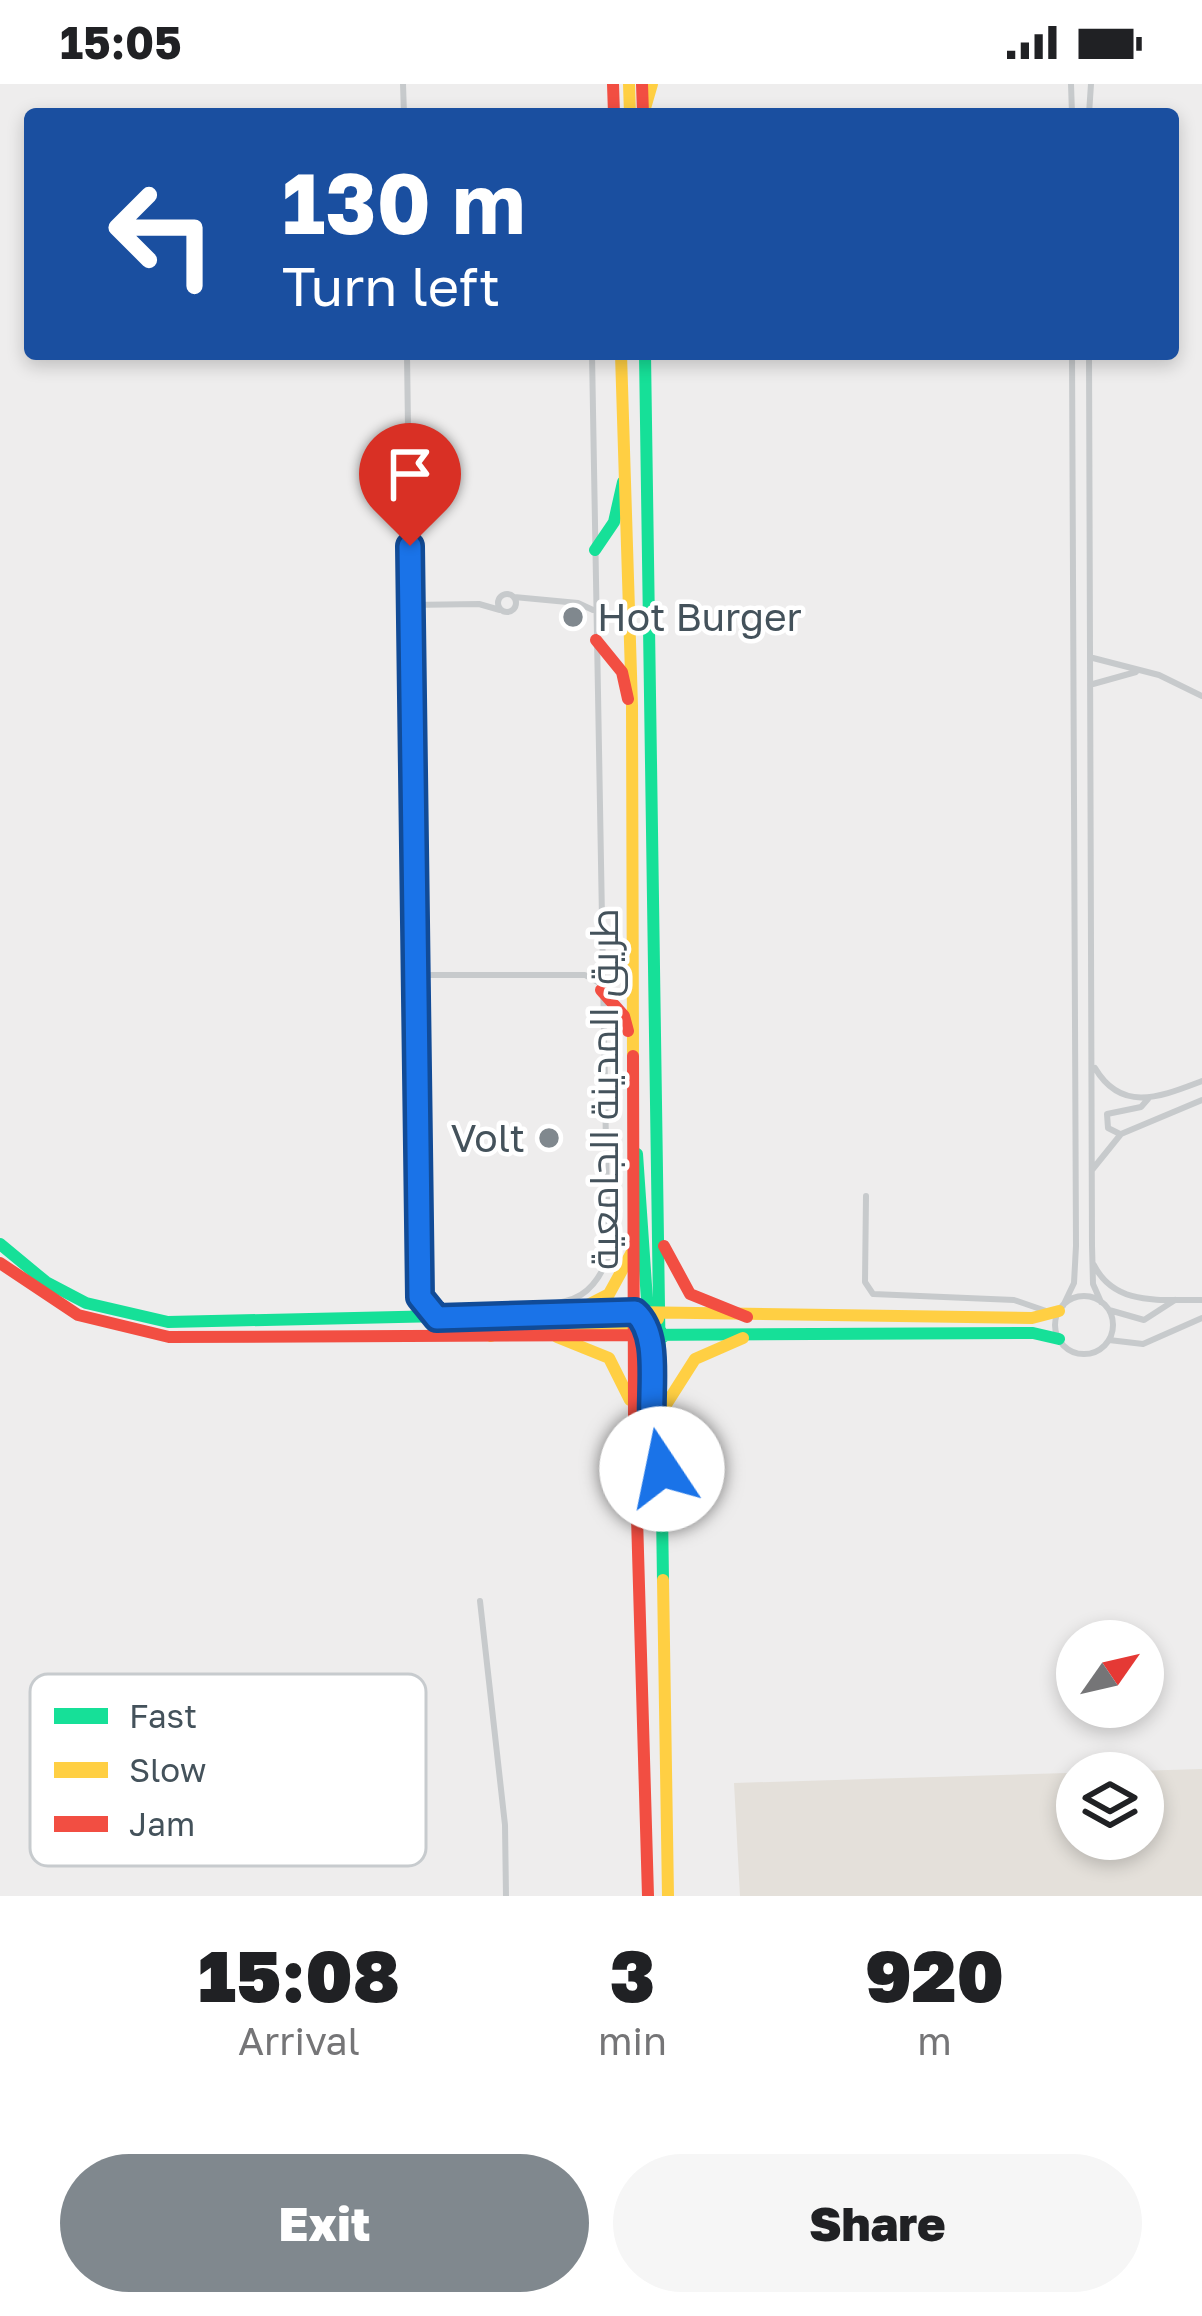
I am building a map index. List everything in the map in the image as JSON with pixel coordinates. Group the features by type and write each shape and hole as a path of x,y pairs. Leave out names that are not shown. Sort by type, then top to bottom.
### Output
{"main road":[{"name":"طريق المدينة الجامعية","path":"621,360 632,706 634,1249 664,1412 668,1896"},
{"name":"طريق المدينة الجامعية","path":"645,360 661,1240 634,1414 648,1896"},
{"path":"595,550 614,522 625,480"},
{"path":"596,640 620,668 632,706"},
{"path":"601,987 624,1016 634,1050"},
{"path":"634,1148 646,1191 652,1436 662,1469"},
{"path":"661,1240 690,1294 747,1317"},
{"path":"0,1244 66,1294 147,1320 407,1320 572,1313 743,1338 1033,1334 1059,1339"},
{"path":"572,1313 609,1294 634,1249"},
{"path":"0,1263 66,1310 146,1335 557,1337 747,1317 1032,1318 1058,1310"},
{"path":"491,1336 516,1325 648,1325"},
{"path":"557,1337 614,1363 634,1414"},
{"path":"664,1412 688,1360 706,1348 743,1338"}],"street":[{"path":"407,360 420,1297 407,1320"},
{"path":"510,1315 567,1305 602,1271 608,1258 595,613 598,473 592,360"},
{"path":"1072,360 1075,1276 1058,1310 1059,1339 1084,1354 1109,1340 1152,1342 1202,1318"},
{"path":"1089,360 1094,684 1092,1259 1113,1327 1109,1340"},
{"path":"574,603 595,590"},
{"path":"500,597 500,610"},
{"path":"479,604 514,597 574,603 595,613"},
{"path":"514,597 515,608"},
{"path":"410,605 479,604 500,610 537,602"},
{"path":"1092,658 1145,671 1202,696"},
{"path":"1094,684 1145,671"},
{"path":"579,975 601,962"},
{"path":"417,975 579,975 601,987"},
{"path":"1077,980 1094,980"},
{"path":"1093,1061 1114,1091 1148,1099"},
{"path":"1121,1134 1108,1128 1107,1114 1141,1107 1148,1099 1202,1081"},
{"path":"1091,1173 1121,1134 1202,1100"},
{"path":"866,1196 865,1282 874,1294 1014,1300 1058,1310 1078,1297 1144,1320 1175,1300"},
{"path":"1092,1259 1100,1277 1121,1293 1202,1300"},
{"path":"420,1297 437,1318"},
{"path":"480,1600 505,1825 506,1896"}],"shaded area":[{"path":"1202,1769 1202,1896 740,1896 734,1783 1056,1773 1056,1860 1164,1860 1164,1770"}],"traffic: fast":[{"path":"645,360 663,1580"},
{"path":"595,550 614,522 623,482"},
{"path":"637,1154 647,1300 663,1337"},
{"path":"0,1244 46,1282 86,1303 168,1322 629,1312"},
{"path":"634,1335 1033,1333 1059,1339"}],"traffic: slow":[{"path":"629,84 630,108"},
{"path":"645,108 652,84"},
{"path":"621,360 632,706 633,1056"},
{"path":"572,1313 609,1294 632,1252"},
{"path":"629,1312 1032,1318 1059,1311"},
{"path":"491,1336 516,1326 641,1325 658,1319"},
{"path":"646,1323 652,1445 659,1464"},
{"path":"557,1337 609,1358 630,1400"},
{"path":"667,1403 695,1359 743,1338"},
{"path":"663,1580 668,1896"}],"traffic: jam":[{"path":"613,84 614,108"},
{"path":"642,84 643,108"},
{"path":"596,640 622,672 628,699"},
{"path":"601,990 624,1016 628,1031"},
{"path":"633,1056 634,1414 648,1896"},
{"path":"664,1246 690,1294 747,1317"},
{"path":"0,1263 78,1315 169,1337 634,1335"}],"place":[{"name":"Hot Burger","path":"573,617"},
{"name":"Volt","path":"549,1138"}],"route":[{"path":"410,546 420,1297 437,1318 635,1312 649,1333 652,1436 662,1469"}]}
